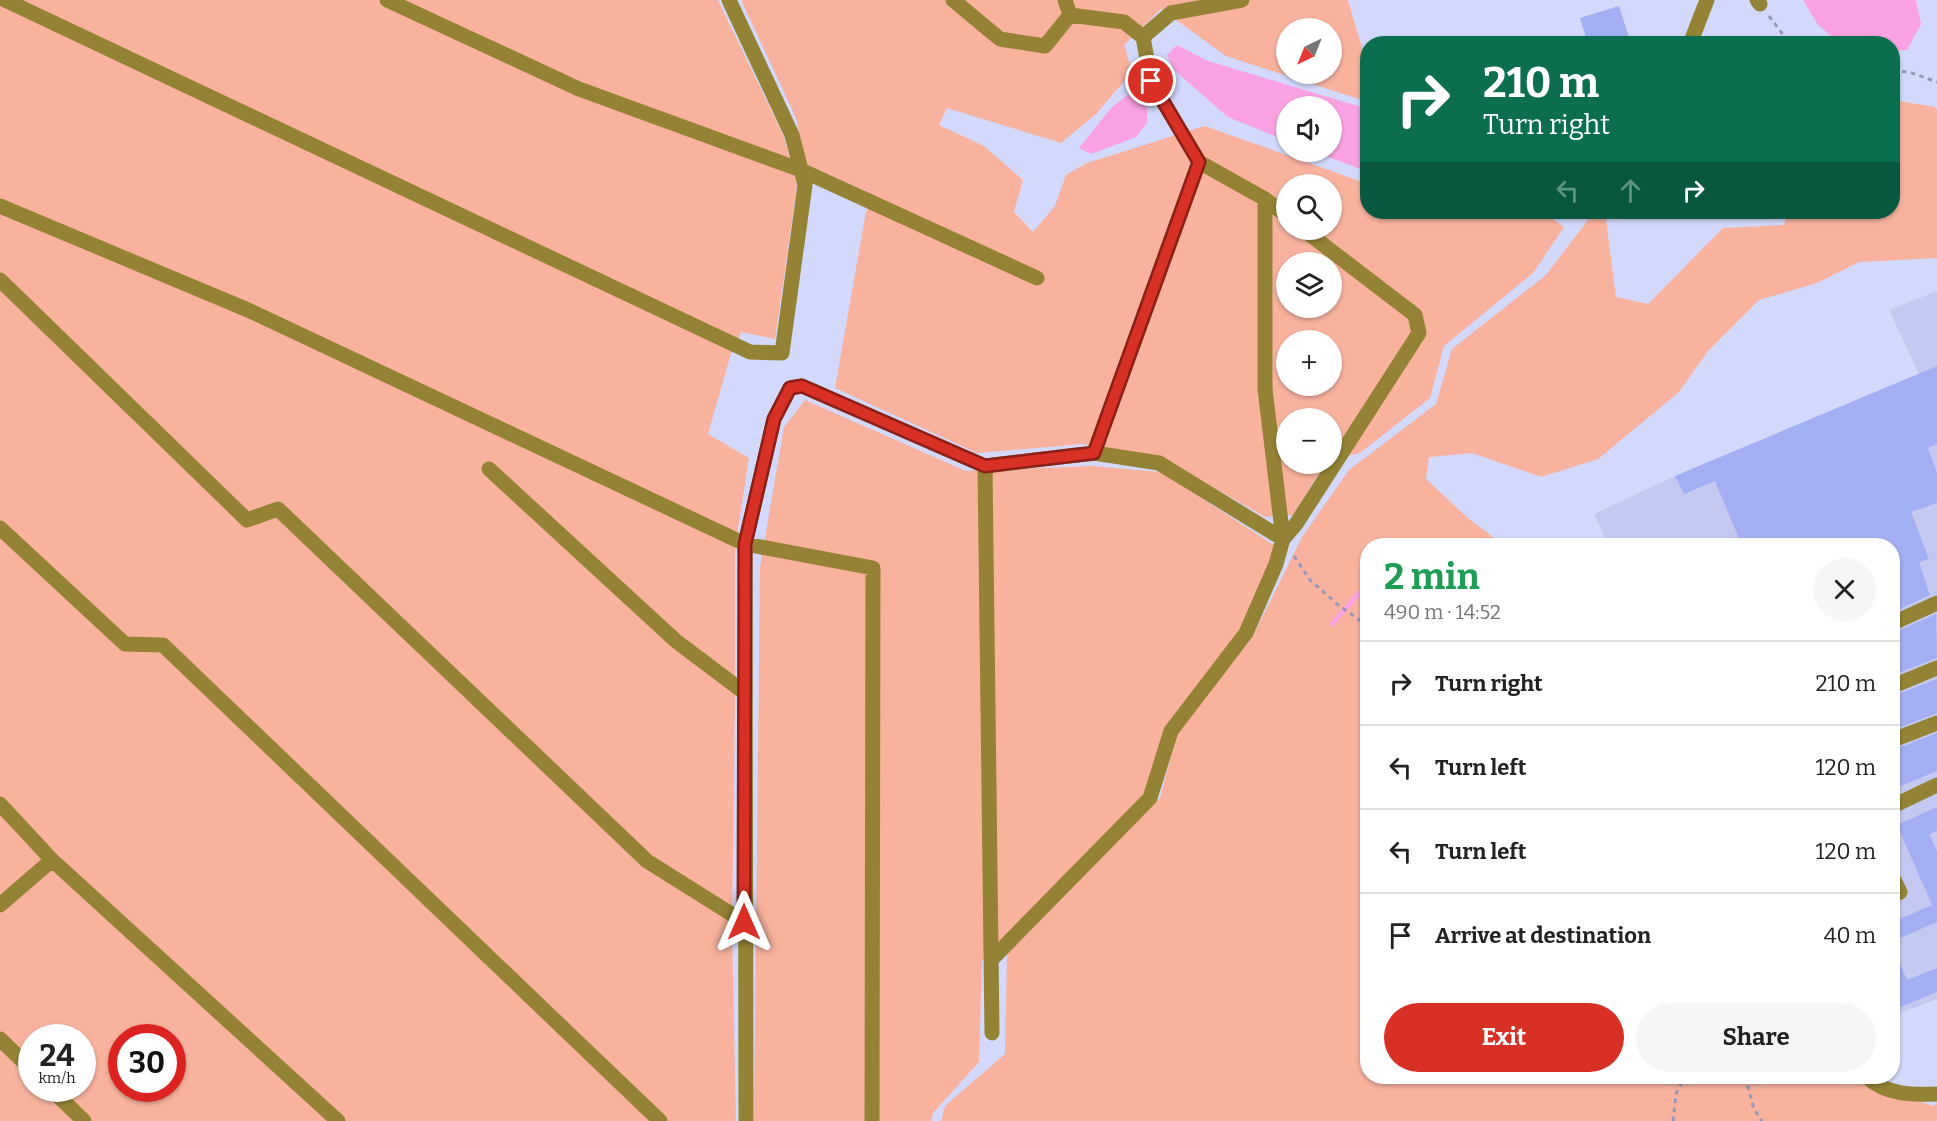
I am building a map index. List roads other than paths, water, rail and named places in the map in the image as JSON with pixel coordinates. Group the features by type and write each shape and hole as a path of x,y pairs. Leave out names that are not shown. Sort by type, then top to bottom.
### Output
{"street":[{"path":"5,0 750,352 782,353 805,185 792,135 729,0"},
{"path":"387,0 579,89 801,170 1037,278"},
{"path":"952,0 1000,39 1045,46 1070,15"},
{"path":"1065,0 1070,15"},
{"path":"1143,37 1171,13 1242,0"},
{"path":"1693,36 1707,0"},
{"path":"1070,15 1124,22 1143,37 1151,81 1199,162 1276,208"},
{"path":"1094,453 1199,162"},
{"path":"991,960 1150,798 1172,731 1246,633 1276,564 1283,539 1265,389 1265,199"},
{"path":"0,206 248,310 745,544 873,568 872,1121"},
{"path":"1283,539 1296,524 1419,333 1415,315 1317,240"},
{"path":"0,280 247,520 278,509 647,861 744,922"},
{"path":"746,1121 745,544 774,419 790,388 802,386 985,466 1094,453 1160,463 1283,539"},
{"path":"985,466 992,1033"},
{"path":"489,468 676,641 745,693"},
{"path":"0,528 124,644 163,645 660,1121"},
{"path":"1900,620 1937,603"},
{"path":"1900,683 1937,668"},
{"path":"1900,737 1937,723"},
{"path":"1900,803 1937,785"},
{"path":"0,804 52,860 338,1121"},
{"path":"0,905 52,860"},
{"path":"0,1039 18,1056"},
{"path":"1876,1084 1893,1092 1937,1094"},
{"path":"64,1102 84,1121"}],"waterway":[{"path":"1332,624 1359,593"}]}
